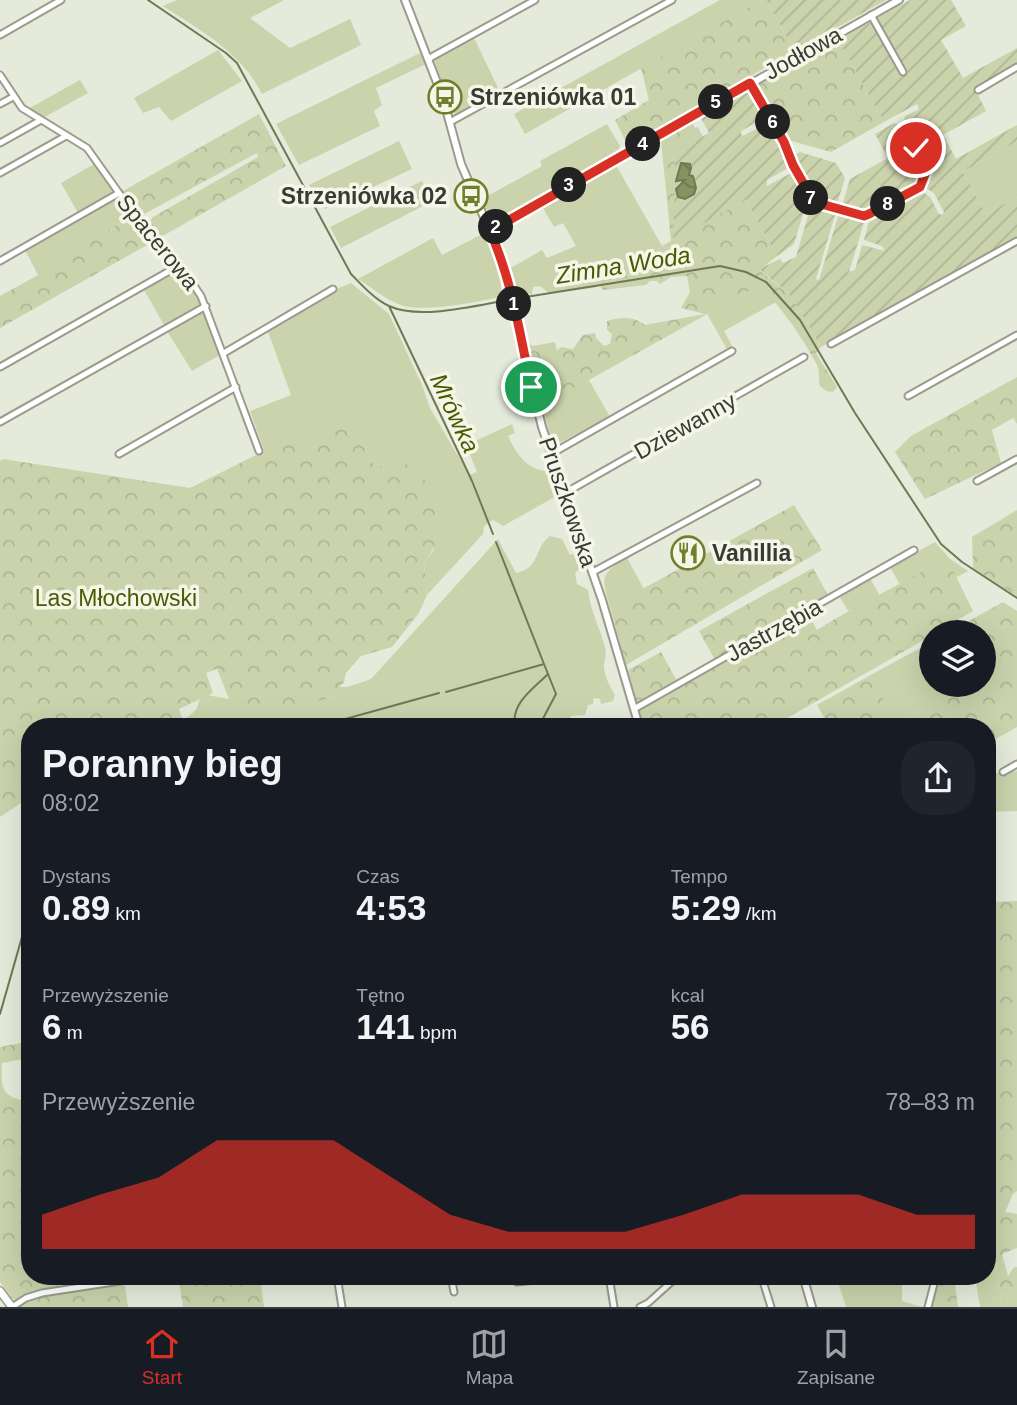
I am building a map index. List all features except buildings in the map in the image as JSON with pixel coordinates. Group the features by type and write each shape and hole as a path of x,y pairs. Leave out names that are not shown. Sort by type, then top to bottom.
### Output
{"main road":[{"path":"0,1291 12,1307"}],"street":[{"path":"0,35 61,0"},
{"name":"Pruszkowska","path":"405,0 450,122 461,164 501,257 513,299 531,387 551,454 593,572 637,718"},
{"path":"428,59 536,0"},
{"path":"450,122 672,0"},
{"name":"Jodłowa","path":"490,231 898,0"},
{"path":"872,15 903,72"},
{"path":"978,90 1017,67"},
{"name":"Spacerowa","path":"0,75 22,108 87,148 119,193 180,265 206,306 259,451"},
{"path":"750,83 814,202 864,216 879,209 920,187 927,169 916,148"},
{"path":"0,104 13,97"},
{"path":"0,144 41,120"},
{"path":"0,173 66,136"},
{"path":"0,261 119,193"},
{"path":"831,344 1017,240"},
{"path":"0,367 180,265"},
{"path":"224,353 333,289"},
{"path":"0,422 206,306"},
{"path":"908,396 1017,335"},
{"path":"551,454 732,351"},
{"name":"Dziewanny","path":"565,493 804,357"},
{"path":"118,454 236,387"},
{"path":"977,481 1017,459"},
{"path":"593,572 757,483"},
{"name":"Jastrzębia","path":"634,709 914,550"},
{"path":"1003,772 1017,765"},
{"path":"12,1307 34,1295 89,1285"},
{"path":"338,1285 342,1307"},
{"path":"453,1285 454,1292"},
{"path":"610,1285 614,1307"},
{"path":"639,1307 648,1303 668,1285"},
{"path":"764,1285 771,1307"},
{"path":"806,1285 812,1307"},
{"path":"928,1307 934,1285"}],"green space":[{"path":"177,0 284,0 250,18 290,48 350,19 361,45 262,94 243,66 231,54 163,6"},
{"path":"720,0 762,0 525,134 514,114"},
{"path":"766,0 795,51 631,143 626,142 615,120 649,100 641,68"},
{"path":"766,0 886,0 795,51"},
{"path":"910,0 951,0 966,26 941,40 963,78 1017,48 1017,65 975,89 986,111 943,135 956,159 1017,125 1017,141 963,172 986,214 1017,197 1017,238 821,347 791,296 759,269 780,259 783,263 796,257 811,205 834,212 835,215 816,279 819,280 839,213 863,220 864,223 849,272 855,270 862,245 885,251 882,246 864,240 870,217 915,195 919,189 930,197 939,214 944,212 934,193 924,187 930,170 904,123 905,116 919,109 917,104 884,122 838,40 871,22 901,75 908,73 877,18"},
{"path":"474,38 500,92 454,116 455,109 452,109 434,60"},
{"path":"838,40 884,122 831,152 788,140 757,86"},
{"path":"218,50 242,81 171,121 159,107 143,113 134,98"},
{"path":"420,53 426,64 376,88 382,105 374,111 380,126 299,165 276,124"},
{"path":"80,80 88,93 43,118 28,109"},
{"path":"747,92 754,94 766,117 741,131 741,134 743,136 769,122 782,144 790,167 767,180 767,186 793,172 808,198 794,244 777,256 746,200 673,240 676,152 709,133 701,118"},
{"path":"259,114 286,166 161,237 149,222 153,217 258,157 257,153 144,214 123,191"},
{"path":"692,122 703,137 691,144 673,239 746,200 777,256 759,270 791,296 821,347 816,353 837,387 833,392 820,386 818,367 805,344 784,313 759,285 589,380 546,401 539,381 535,381 528,343 533,346 555,342 557,351 561,347 573,349 583,335 595,333 604,346 610,344 612,334 607,330 607,321 627,318 645,325 705,314 681,308 690,292 687,276 671,277 660,284 650,281 646,285 603,290 600,286 664,262 670,255 662,246 671,241 661,140"},
{"path":"894,123 899,125 923,166 921,180 863,212 842,206 850,179 888,158 875,134"},
{"path":"607,124 620,146 618,150 492,222 482,199 542,166 540,161"},
{"path":"399,141 412,169 325,209 309,185"},
{"path":"1017,141 1017,197 986,214 963,172"},
{"path":"800,152 836,163 845,178 837,204 816,198 794,155"},
{"path":"94,164 113,191 78,213 61,183"},
{"path":"616,165 662,246 670,255 664,262 594,288 549,293 540,286 533,287 532,295 517,289 511,268 542,250 547,258 576,246 563,223 554,227 541,205"},
{"path":"422,181 433,201 341,248 330,227"},
{"path":"120,197 134,214 38,275 25,250"},
{"path":"134,214 156,240 0,328 0,296"},
{"path":"484,233 499,272 500,297 449,306 410,307 389,300 358,279 433,238 442,255"},
{"path":"178,269 202,304 164,325 143,288"},
{"path":"351,283 389,314 430,408 469,475 477,472 466,445 512,424 515,433 508,436 518,454 532,467 545,471 549,467 560,494 503,526 493,520 484,526 483,534 427,595 424,564 434,549 389,469 372,463 352,421 265,453 250,411 291,395 268,332 334,290"},
{"path":"759,285 776,302 724,331 733,348 728,351 707,314"},
{"path":"202,312 220,355 192,371 167,331"},
{"path":"1017,377 1017,424 1013,418 992,430 1001,463 925,499 895,452 911,436"},
{"path":"589,380 610,417 557,444 550,435 541,401"},
{"name":"Las Młochowski","path":"352,421 372,463 389,469 405,463 424,479 438,499 441,518 434,547 424,564 427,595 419,613 392,647 361,656 330,698 275,712 229,699 217,669 206,673 213,693 179,709 182,718 21,718 21,803 0,817 0,461 3,459 190,488 256,455"},
{"path":"794,505 822,550 626,665 610,607"},
{"path":"1017,510 1017,596 973,568 972,537"},
{"path":"550,536 562,539 570,555 579,553 584,565 575,573 577,584 588,590 606,650 605,672 615,695 613,701 601,704 600,699 594,698 585,715 570,718 186,718 196,710 200,699 207,695 229,699 330,698 339,687 348,687 371,679 498,539 516,573 524,571 533,563"},
{"path":"935,542 950,559 968,571 955,578 940,563 900,585 890,567"},
{"path":"627,558 644,589 610,607 605,578 611,568"},
{"path":"940,562 954,572 973,611 958,620 919,620 919,643 787,718 642,718 639,709 809,616 817,630"},
{"path":"813,568 828,595 715,660 699,631"},
{"path":"870,578 880,596 848,611 840,597"},
{"path":"1003,602 1017,611 1017,727 996,739 996,718 910,718 943,699 996,697 996,620 971,620"},
{"path":"919,649 919,697 943,699 910,718 894,718 869,676"},
{"path":"661,652 677,681 637,703 628,670"},
{"path":"869,676 895,718 824,718 817,705"},
{"path":"1017,771 1017,811 996,812 996,773"},
{"path":"1017,901 1017,1191 1005,1212 1017,1214 1017,1248 1002,1254 1008,1276 1014,1267 1017,1267 1017,1307 1002,1307 996,1263 996,902"},
{"path":"21,1043 21,1059 2,1063 2,1077 6,1092 21,1100 21,1285 75,1285 37,1292 16,1300 0,1282 0,1047"},
{"path":"996,1263 1002,1307 980,1307 976,1285 996,1285"},
{"path":"179,1285 261,1285 264,1307 183,1307"},
{"path":"839,1285 902,1285 902,1301 922,1307 846,1307"},
{"path":"937,1285 955,1285 958,1307 931,1307"},
{"path":"125,1286 128,1307 19,1307 38,1296 81,1287"}],"water":[{"path":"681,163 690,164 689,175 693,176 696,188 694,194 685,199 678,197 676,189 685,180 676,181"}],"waterway":[{"name":"Zimna Woda","path":"148,0 237,63 351,274 373,296 389,306 416,312 464,308 508,300"},
{"name":"Zimna Woda","path":"513,299 720,266 746,272 766,282 800,320 855,413 941,544 962,562 1017,598"},
{"name":"Mrówka","path":"389,306 472,481 493,534"},
{"name":"Mrówka","path":"446,692 544,664 496,542"},
{"path":"543,718 556,694 544,664"},
{"path":"515,718 520,703 548,674"},
{"name":"Mrówka","path":"349,718 439,693"},
{"name":"Mrówka","path":"0,1014 21,940"}],"place":[{"name":"Strzeniówka 01","path":"445,97"},
{"name":"Strzeniówka 02","path":"471,196"},
{"name":"Vanillia","path":"688,553"}],"route":[{"path":"531,387 512,296 490,231 750,83 814,202 864,216 869,214 920,187 927,169 916,148"}]}
